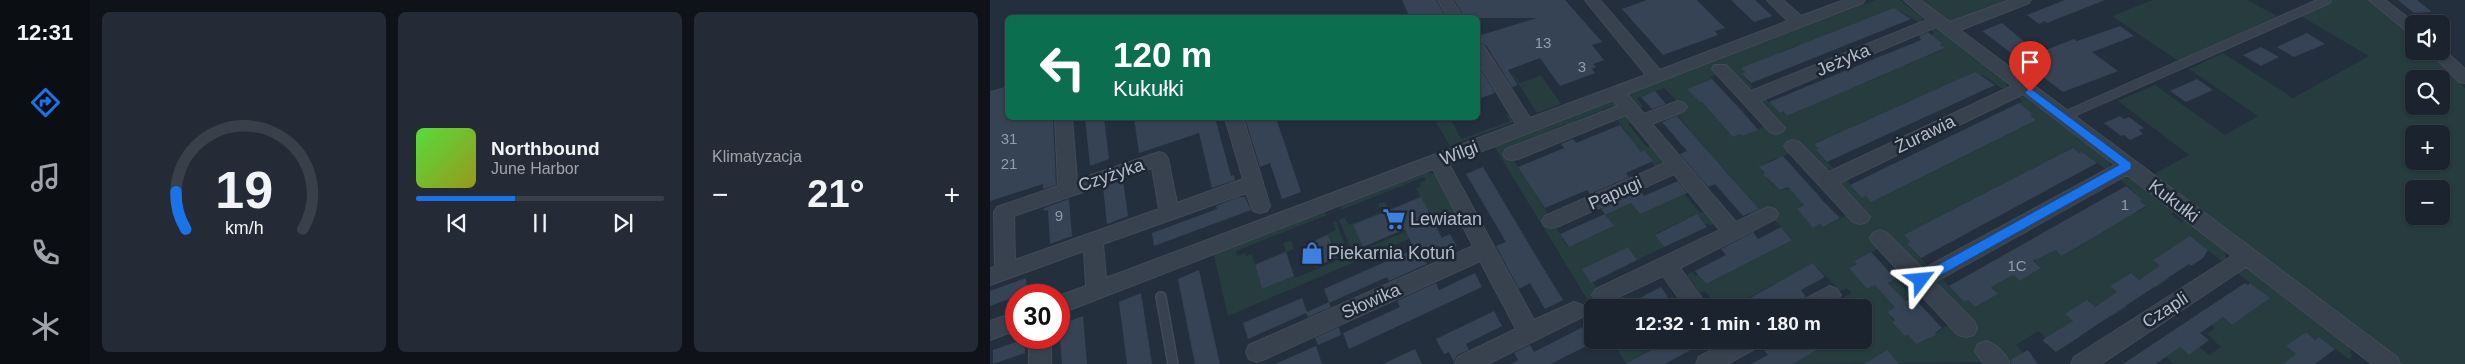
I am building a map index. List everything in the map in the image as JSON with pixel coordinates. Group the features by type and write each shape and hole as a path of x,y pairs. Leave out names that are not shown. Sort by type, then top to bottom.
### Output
{"street":[{"path":"1445,0 1454,15"},
{"path":"1592,0 1656,76"},
{"path":"1774,0 1798,22"},
{"name":"Wilgi","path":"1070,301 1858,0"},
{"name":"Kukułki","path":"1911,0 2062,117 2247,256 2376,361"},
{"name":"Jeżyka","path":"1748,99 1942,25 2024,0"},
{"path":"2376,0 2405,23"},
{"path":"1480,53 1527,127"},
{"path":"2447,60 2465,77"},
{"path":"1720,69 1776,128"},
{"name":"Żurawia","path":"1826,181 2024,87"},
{"path":"1616,92 1733,232"},
{"path":"1512,154 1634,115 1678,107"},
{"name":"Czyżyka","path":"1063,120 1068,190"},
{"path":"1235,120 1260,206"},
{"path":"1793,146 1860,217"},
{"name":"Czyżyka","path":"1169,213 1159,159 1004,212 997,274 1092,240 1169,213 1253,183"},
{"path":"1438,161 1529,333"},
{"name":"Papugi","path":"1552,221 1677,165"},
{"path":"1921,280 2128,166"},
{"path":"1602,295 1768,214"},
{"path":"1880,238 1966,328"},
{"path":"1092,240 1097,291"},
{"name":"Słowika","path":"1257,352 1484,250"},
{"name":"Czapli","path":"2082,364 2247,256"},
{"path":"1666,265 1691,299"},
{"path":"1824,299 1830,296"},
{"path":"1466,364 1574,311"},
{"path":"990,331 1005,325"},
{"path":"1040,349 1040,364"},
{"path":"1707,364 1736,349"}],"lane":[{"path":"2062,117 2326,0"},
{"path":"1161,297 1173,364"}],"green space":[{"path":"1875,0 1900,0 1922,17 1919,23 1901,11 1856,29 1866,37 1853,42 1836,31 1818,38 1819,43 1829,52 1816,57 1806,48 1799,45 1780,52 1781,58 1791,67 1777,73 1768,64 1741,68 1745,72 1742,74 1754,89 1747,88 1724,65 1713,69 1717,75 1710,77 1712,79 1689,88 1733,137 1740,134 1742,136 1767,125 1759,103 1764,97 1779,112 1783,111 1788,116 1808,107 1806,101 1796,91 1809,85 1820,95 1823,94 1828,98 1847,90 1845,84 1835,75 1848,69 1859,79 1862,78 1867,82 1885,74 1881,70 1883,68 1873,59 1885,54 1896,63 1899,62 1904,66 1944,49 1940,45 1942,43 1931,35 1934,33 1928,28 1938,29 2006,82 2007,88 2001,88 1983,75 1980,76 1975,72 1945,87 1934,90 1948,106 1935,113 1923,102 1920,103 1915,99 1896,107 1902,127 1896,131 1884,120 1881,121 1876,116 1856,125 1858,132 1869,143 1855,149 1844,138 1836,134 1815,143 1819,149 1816,151 1834,169 1828,169 1818,164 1796,140 1789,143 1791,153 1775,158 1760,167 1768,180 1780,190 1789,189 1804,179 1819,195 1802,202 1804,205 1797,209 1813,227 1820,224 1823,227 1849,214 1858,223 1870,217 1840,186 1840,183 1846,180 1862,197 1866,196 1872,202 1890,183 1878,171 1892,164 1905,176 2036,120 2019,103 2023,101 2016,96 2026,97 2109,161 2110,168 2107,170 2082,152 2079,153 2072,148 2041,167 2039,165 2030,170 2033,178 2047,190 2034,197 2019,185 2010,181 1990,191 1993,199 2007,212 1993,219 1979,206 1951,221 1965,234 1950,243 1936,229 1905,235 1910,242 1907,244 1928,268 1917,265 1881,247 1854,261 1857,264 1849,268 1867,289 1875,285 1878,288 1896,279 1913,297 1893,305 1895,307 1887,312 1905,336 1908,335 1916,344 1923,339 1925,341 1951,323 1938,288 1938,278 1940,277 1964,302 1968,300 1975,307 1997,294 1979,270 1993,261 2009,276 2012,274 2020,281 2041,268 2034,262 2037,259 2021,245 2055,250 2063,256 2083,244 2076,238 2096,226 2103,232 2135,210 2137,212 2146,207 2140,201 2142,199 2118,178 2121,177 2133,179 2175,211 2171,214 2181,222 2186,220 2224,249 2226,259 2222,261 2190,236 2180,254 2172,248 2153,260 2161,266 2157,269 2169,279 2155,288 2143,277 2139,280 2130,273 2111,286 2118,293 2114,296 2127,307 2112,316 2099,305 2066,314 2073,321 2069,324 2081,336 2063,348 2051,335 2046,338 2038,331 2016,345 2023,353 2007,362 1793,364 1819,349 1872,349 1872,299 1844,299 1852,293 1847,288 1840,291 1813,263 1786,298 1774,284 1746,299 1712,299 1705,291 1700,293 1687,275 1692,272 1695,276 1698,274 1706,284 1792,239 1774,219 1749,218 1747,215 1759,209 1745,193 1733,199 1735,182 1721,165 1708,171 1711,155 1697,139 1686,144 1678,135 1689,129 1678,116 1666,121 1664,119 1686,110 1664,88 1637,98 1643,107 1639,108 1626,93"},
{"path":"1917,0 2012,0 1949,22"},
{"path":"2153,0 2247,0 2277,16 2178,61 2112,16"},
{"path":"2332,0 2370,0 2405,30 2405,60 2436,60 2447,70 2405,70 2405,115 2450,115 2450,73 2465,88 2465,364 2400,364 2107,143 2110,140 2154,174 2189,155 2118,101 2155,85 2225,135 2258,116 2189,69 2223,53 2293,98 2369,56 2299,15"},
{"path":"1514,75 1520,83 1541,75 1561,104 1537,113 1514,77 1509,79"},
{"path":"1611,99 1617,106 1615,109 1612,106 1601,110 1603,113 1600,115 1597,112 1574,121 1576,124 1568,127 1566,124 1541,134 1543,137 1537,140 1535,137 1510,147 1512,150 1509,152 1525,178 1628,135 1616,118 1628,116 1633,121 1628,124 1647,147 1652,146 1666,163 1657,169 1644,151 1537,196 1568,247 1613,227 1605,215 1631,203 1640,214 1681,195 1680,185 1684,184 1691,192 1685,194 1700,213 1706,211 1716,222 1710,226 1707,223 1705,224 1697,214 1655,234 1664,247 1637,260 1628,247 1583,269 1599,291 1600,298 1587,299 1494,146"},
{"path":"1508,114 1514,122 1450,146 1436,122 1451,120 1461,139 1510,121 1506,115"},
{"path":"1423,172 1436,174 1458,218 1228,316 1213,252 1322,210 1327,215 1236,251 1237,256 1245,253 1246,256 1252,254 1255,264 1286,251 1283,243 1291,240 1294,249 1255,265 1262,289 1294,276 1295,278 1405,232 1404,229 1431,218 1393,209 1420,197 1416,188 1421,186 1420,183 1426,180 1424,177 1341,210 1341,203"},
{"path":"1385,202 1389,210 1354,225 1363,247 1352,251 1339,220 1345,218 1349,225 1382,212 1378,204"},
{"path":"1336,221 1348,253 1337,257 1328,235 1298,248 1336,230 1333,222"},
{"path":"2240,269 2253,271 2348,344 2352,356 2349,359 2319,337 2315,340 2306,332 2287,346 2296,354 2300,364 2174,364 2164,355 2160,357 2149,347 2162,338 2175,350 2180,347 2189,355 2199,347 2209,355 2221,347 2207,334 2215,328 2197,314 2205,309 2218,320 2223,317 2232,325 2269,298 2235,271"},
{"path":"1617,349 1653,349 1637,357 1641,364 1626,364"}],"building":[{"path":"1402,0 1436,0 1444,15 1409,15"},
{"path":"1454,0 1565,0 1602,42 1592,45 1604,60 1593,64 1596,67 1592,69 1595,73 1560,86 1540,58 1508,70 1518,85 1512,87 1486,45 1480,44 1480,35 1537,18 1480,18 1480,15 1463,15"},
{"path":"1647,0 1697,0 1725,28 1715,31 1718,35 1663,55 1622,9"},
{"path":"1731,0 1755,0 1772,16 1754,22"},
{"path":"2065,0 2105,0 2047,23 2045,21 2039,24 2027,15"},
{"path":"2398,0 2417,0 2432,12 2414,13"},
{"path":"1894,8 1911,19 1751,83 1742,74 1745,72 1741,68"},
{"path":"2002,23 2038,53 2074,39 2077,41 2120,26 2134,36 2092,52 2118,71 2063,92 1982,31"},
{"path":"1928,32 1942,43 1940,45 1945,48 1787,116 1783,111 1780,113 1769,102 1921,40 1919,36"},
{"path":"2307,33 2325,44 2294,57 2277,47"},
{"path":"2261,47 2279,57 2261,66 2243,55"},
{"path":"1480,68 1495,93 1480,98"},
{"path":"1975,72 1995,85 1827,162 1816,150 1819,149 1814,144"},
{"path":"1712,79 1758,130 1733,137 1702,102 1687,89"},
{"path":"2197,79 2213,90 2186,102 2170,91"},
{"path":"1005,87 1005,120 1053,120 1056,185 1043,189 1043,184 990,201 990,91"},
{"path":"1655,91 1666,104 1652,109 1641,97"},
{"path":"2019,103 2033,114 2030,115 2036,120 1871,202 1866,196 1862,198 1850,185"},
{"path":"1677,116 1759,209 1743,216 1715,184 1708,187 1680,154 1687,151 1662,122"},
{"path":"2120,116 2124,119 2129,117 2144,128 2139,130 2143,134 2130,140 2124,135 2121,136 2104,123"},
{"path":"1085,120 1104,120 1109,159 1090,166"},
{"path":"1134,120 1216,120 1231,176 1234,175 1235,180 1212,188 1199,133 1139,153"},
{"path":"1246,120 1277,120 1301,192 1282,199 1270,163 1260,167"},
{"path":"1620,125 1641,152 1644,150 1653,161 1626,173 1629,177 1590,194 1587,190 1545,208 1518,167 1564,148 1561,144 1573,139 1576,143"},
{"path":"2073,148 2097,163 1921,258 1907,244 1910,242 1904,235"},
{"path":"1783,156 1840,218 1823,227 1820,224 1813,228 1797,209 1804,205 1788,187 1780,190 1763,174 1765,173 1759,167"},
{"path":"1483,167 1563,300 1545,309 1530,283 1519,289 1496,246 1506,242 1466,174"},
{"path":"1123,180 1128,216 1107,224 1103,187"},
{"path":"1678,181 1687,193 1640,214 1631,203 1605,215 1614,226 1569,247 1560,234 1605,214 1601,209 1640,191 1644,196"},
{"path":"2126,186 2142,199 2140,201 2146,206 2062,256 2055,250 2033,261 2041,268 2020,281 2013,275 1991,287 1998,294 1975,307 1968,300 1964,302 1949,286"},
{"path":"1239,197 1245,197 1251,210 1154,246 1152,233 1217,209 1216,206"},
{"path":"1421,197 1442,238 1450,234 1457,246 1425,261 1427,264 1389,281 1387,277 1329,303 1331,307 1308,317 1306,313 1248,339 1243,323 1302,298 1307,312 1329,302 1324,289 1414,249 1405,229 1363,247 1353,225"},
{"path":"1069,199 1072,236 1050,244 1048,210 1044,211 1044,208"},
{"path":"1697,214 1707,227 1664,247 1655,235"},
{"path":"1781,227 1792,240 1706,284 1695,271 1726,255 1721,249 1753,232 1758,239"},
{"path":"1328,235 1337,257 1316,267 1307,244"},
{"path":"2190,236 2208,250 2203,258 2191,266 2189,264 2056,352 2042,340 2073,321 2065,314 2087,300 2095,307 2117,292 2110,286 2131,273 2139,280 2160,266 2153,260"},
{"path":"1628,247 1637,260 1591,283 1582,269"},
{"path":"1286,252 1294,276 1262,289 1255,265"},
{"path":"1871,252 1896,279 1887,283 1906,301 1913,297 1942,328 1935,333 1936,335 1916,344 1908,335 1905,336 1892,322 1895,320 1887,312 1895,307 1875,285 1867,289 1849,268 1857,264 1854,261"},
{"path":"1813,263 1825,277 1801,290 1806,297 1801,299 1748,299"},
{"path":"1199,270 1220,364 1195,364 1178,279"},
{"path":"1475,273 1482,287 1349,349 1343,333 1400,307 1397,301 1436,283 1439,290"},
{"path":"1026,278 1026,284 1009,284"},
{"path":"2245,283 2248,285 2250,283 2270,298 2232,325 2223,317 2200,333 2209,340 2189,355 2180,347 2156,364 2123,364"},
{"path":"1005,286 1005,300 990,306 990,291"},
{"path":"1661,287 1669,299 1638,299"},
{"path":"1141,293 1152,364 1127,364 1119,302"},
{"path":"1494,311 1502,326 1466,344 1469,350 1457,355 1454,362 1449,352 1444,354 1436,339"},
{"path":"1083,316 1087,364 1062,364 1061,349 1070,349 1070,321"},
{"path":"1339,327 1341,335 1318,345 1315,338"},
{"path":"1584,327 1584,347 1551,364 1511,364 1518,360 1514,353 1530,345 1534,352"},
{"path":"2306,332 2315,340 2319,337 2335,349 2315,364 2283,364 2296,354 2286,346"},
{"path":"1005,346 1005,349 1025,349 1025,353 993,364 993,350"},
{"path":"1316,346 1322,364 1275,364 1300,353"},
{"path":"1415,349 1422,364 1383,364"},
{"path":"1653,349 1692,349 1665,364 1625,364"},
{"path":"1763,349 1819,349 1793,364 1751,364 1768,355"},
{"path":"1887,350 1899,364 1864,364"},
{"path":"2028,350 2038,364 2012,364 2010,360"}],"place":[{"name":"Lewiatan","path":"1394,219"},
{"name":"Piekarnia Kotuń","path":"1312,253"}],"route":[{"path":"1921,280 2128,166 2030,92"}]}
